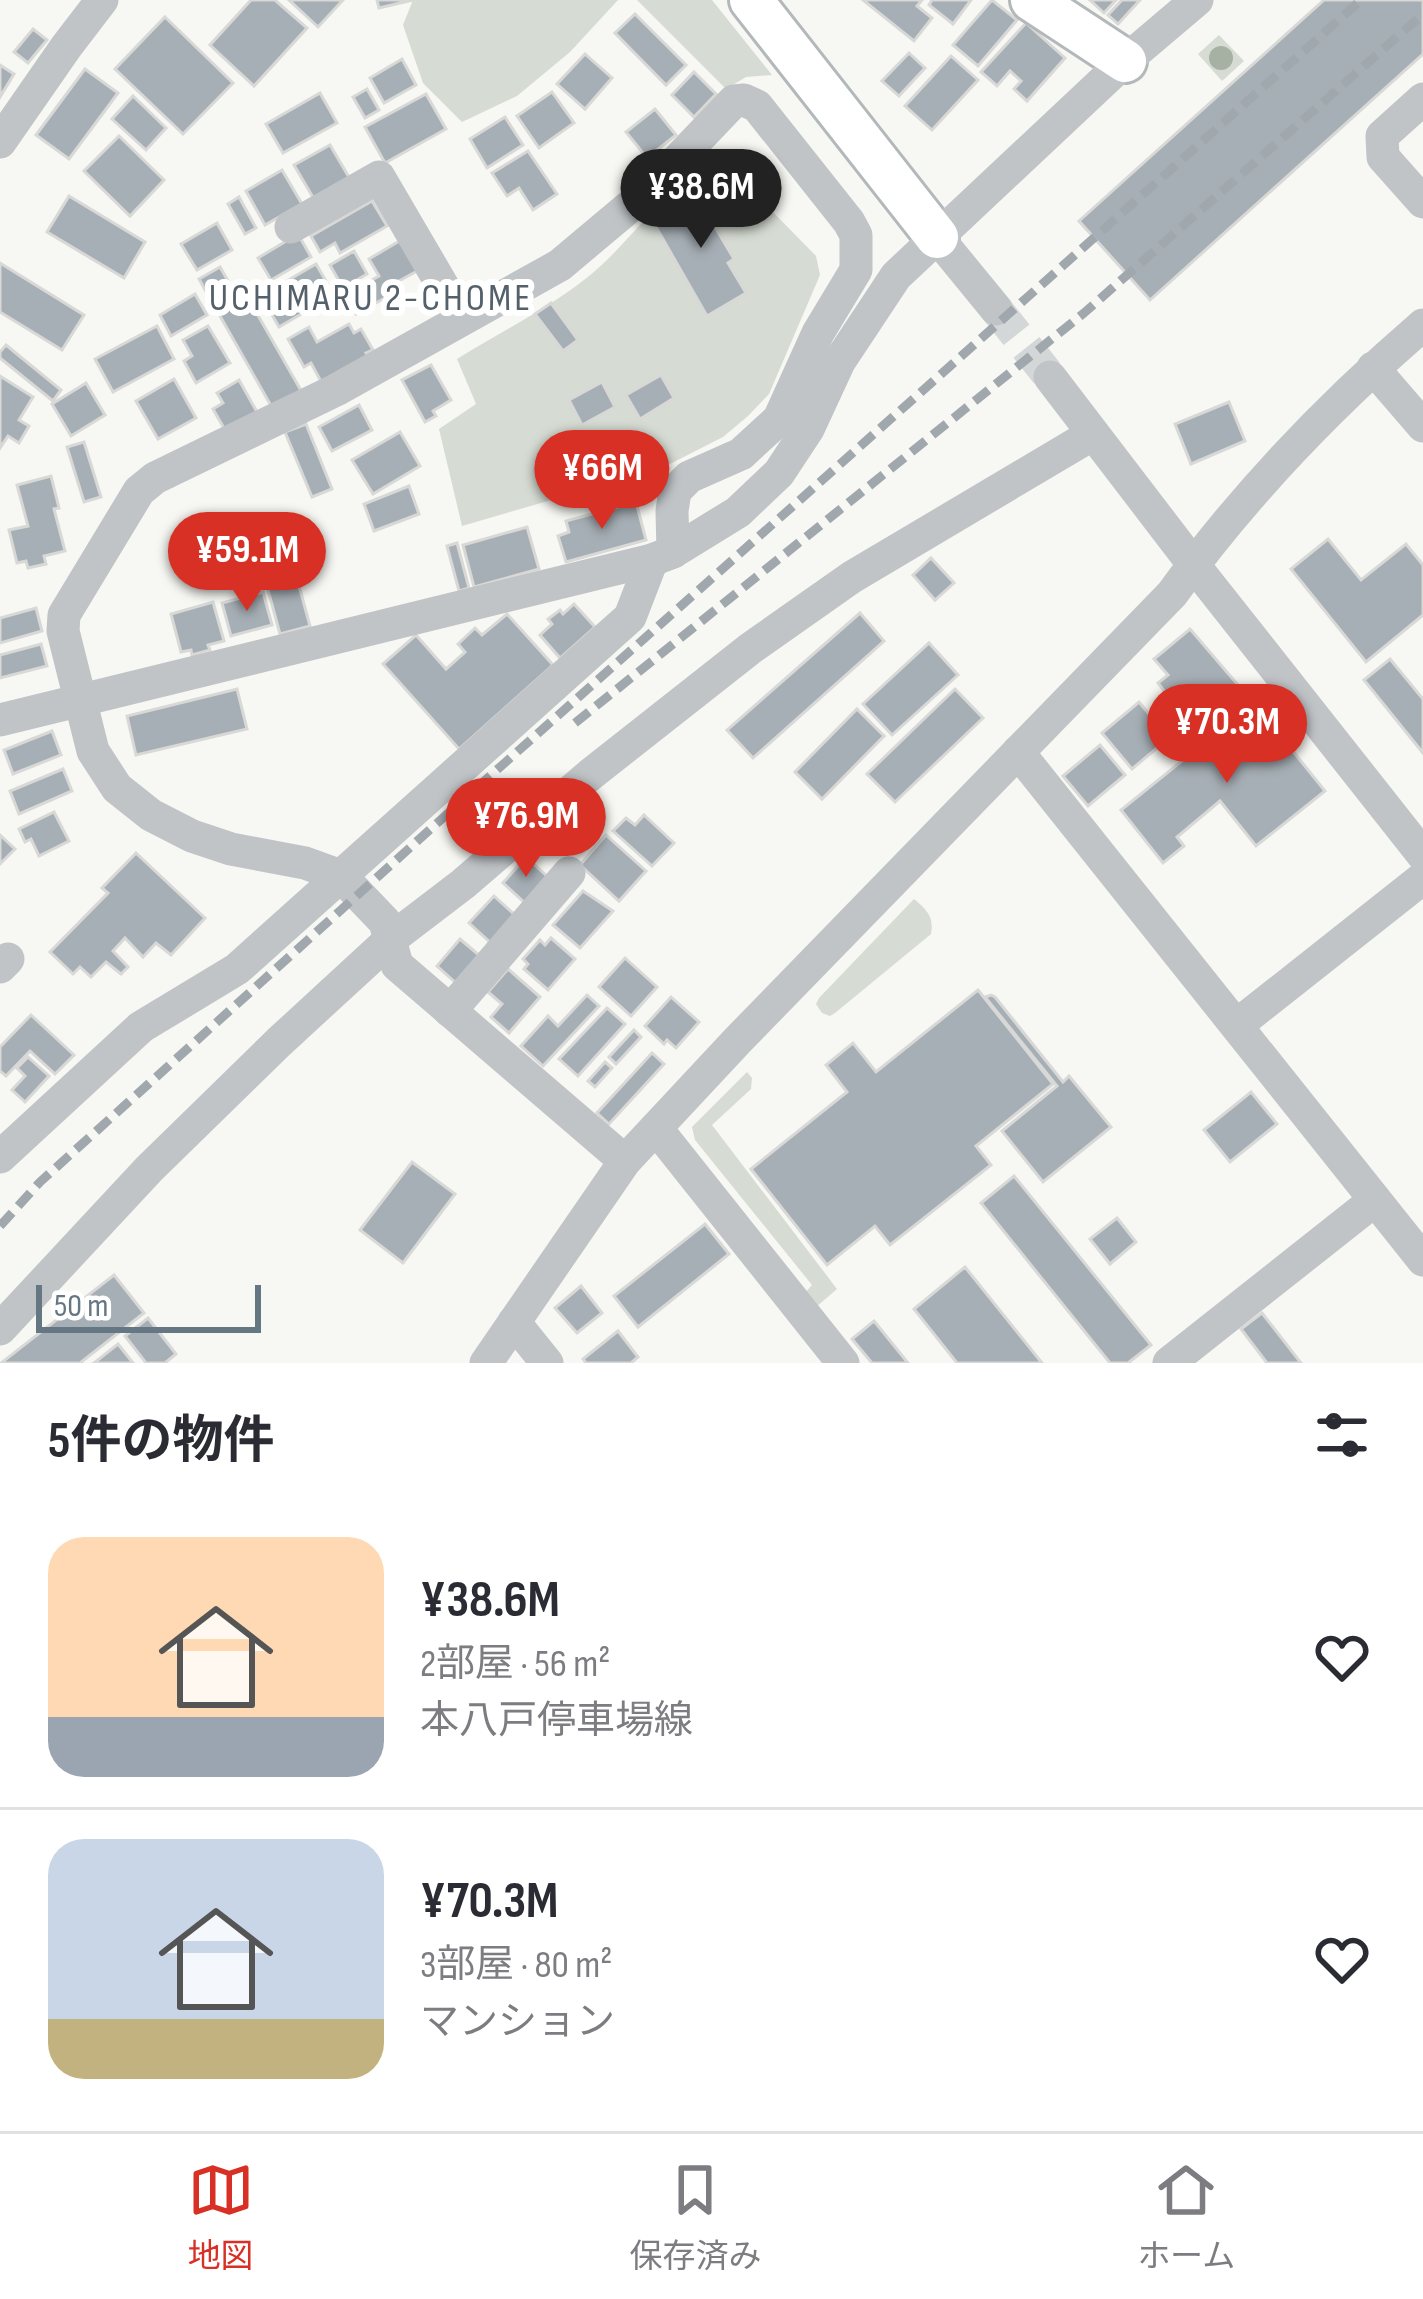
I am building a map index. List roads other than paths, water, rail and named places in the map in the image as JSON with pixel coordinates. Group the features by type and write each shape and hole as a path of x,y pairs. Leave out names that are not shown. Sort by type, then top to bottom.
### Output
{"main road":[{"path":"751,0 938,237"},
{"path":"1032,0 1125,61"}],"street":[{"path":"3,133 102,0"},
{"path":"0,720 662,556 738,512 779,473 808,429 839,362 896,276 1125,61 1197,0"},
{"path":"1423,99 1382,136 1383,157 1423,202"},
{"path":"0,1156 141,1027 237,969 341,876 630,617 662,556 675,491 688,477 741,454 779,419 818,333 856,270 856,235 757,106 744,100 734,101 647,192 560,265 336,390 154,478 139,490 64,615 62,631 93,751 117,788 151,815 193,836 232,849 304,862 341,876 385,922 397,965 625,1161"},
{"path":"291,227 379,177 462,319"},
{"path":"938,237 996,309"},
{"path":"485,1363 625,1161 1172,594 1251,492 1373,368 1423,325"},
{"path":"1373,368 1423,426"},
{"path":"1050,377 1423,855"},
{"path":"0,1329 149,1169 279,1042 391,939 591,774 751,648 852,577 1093,434"},
{"path":"1018,752 1423,1260"},
{"path":"451,1011 569,873"},
{"path":"1237,1025 1423,878"},
{"path":"656,1128 843,1363"},
{"path":"1169,1363 1375,1200"},
{"path":"514,1322 547,1363"}],"tunnel":[{"path":"996,309 1050,377"}],"railway":[{"path":"0,1226 40,1182 435,825 1361,0"},
{"path":"575,723 1084,313 1423,14"}],"district":[{"name":"UCHIMARU 2-CHOME","path":"371,298"}]}
